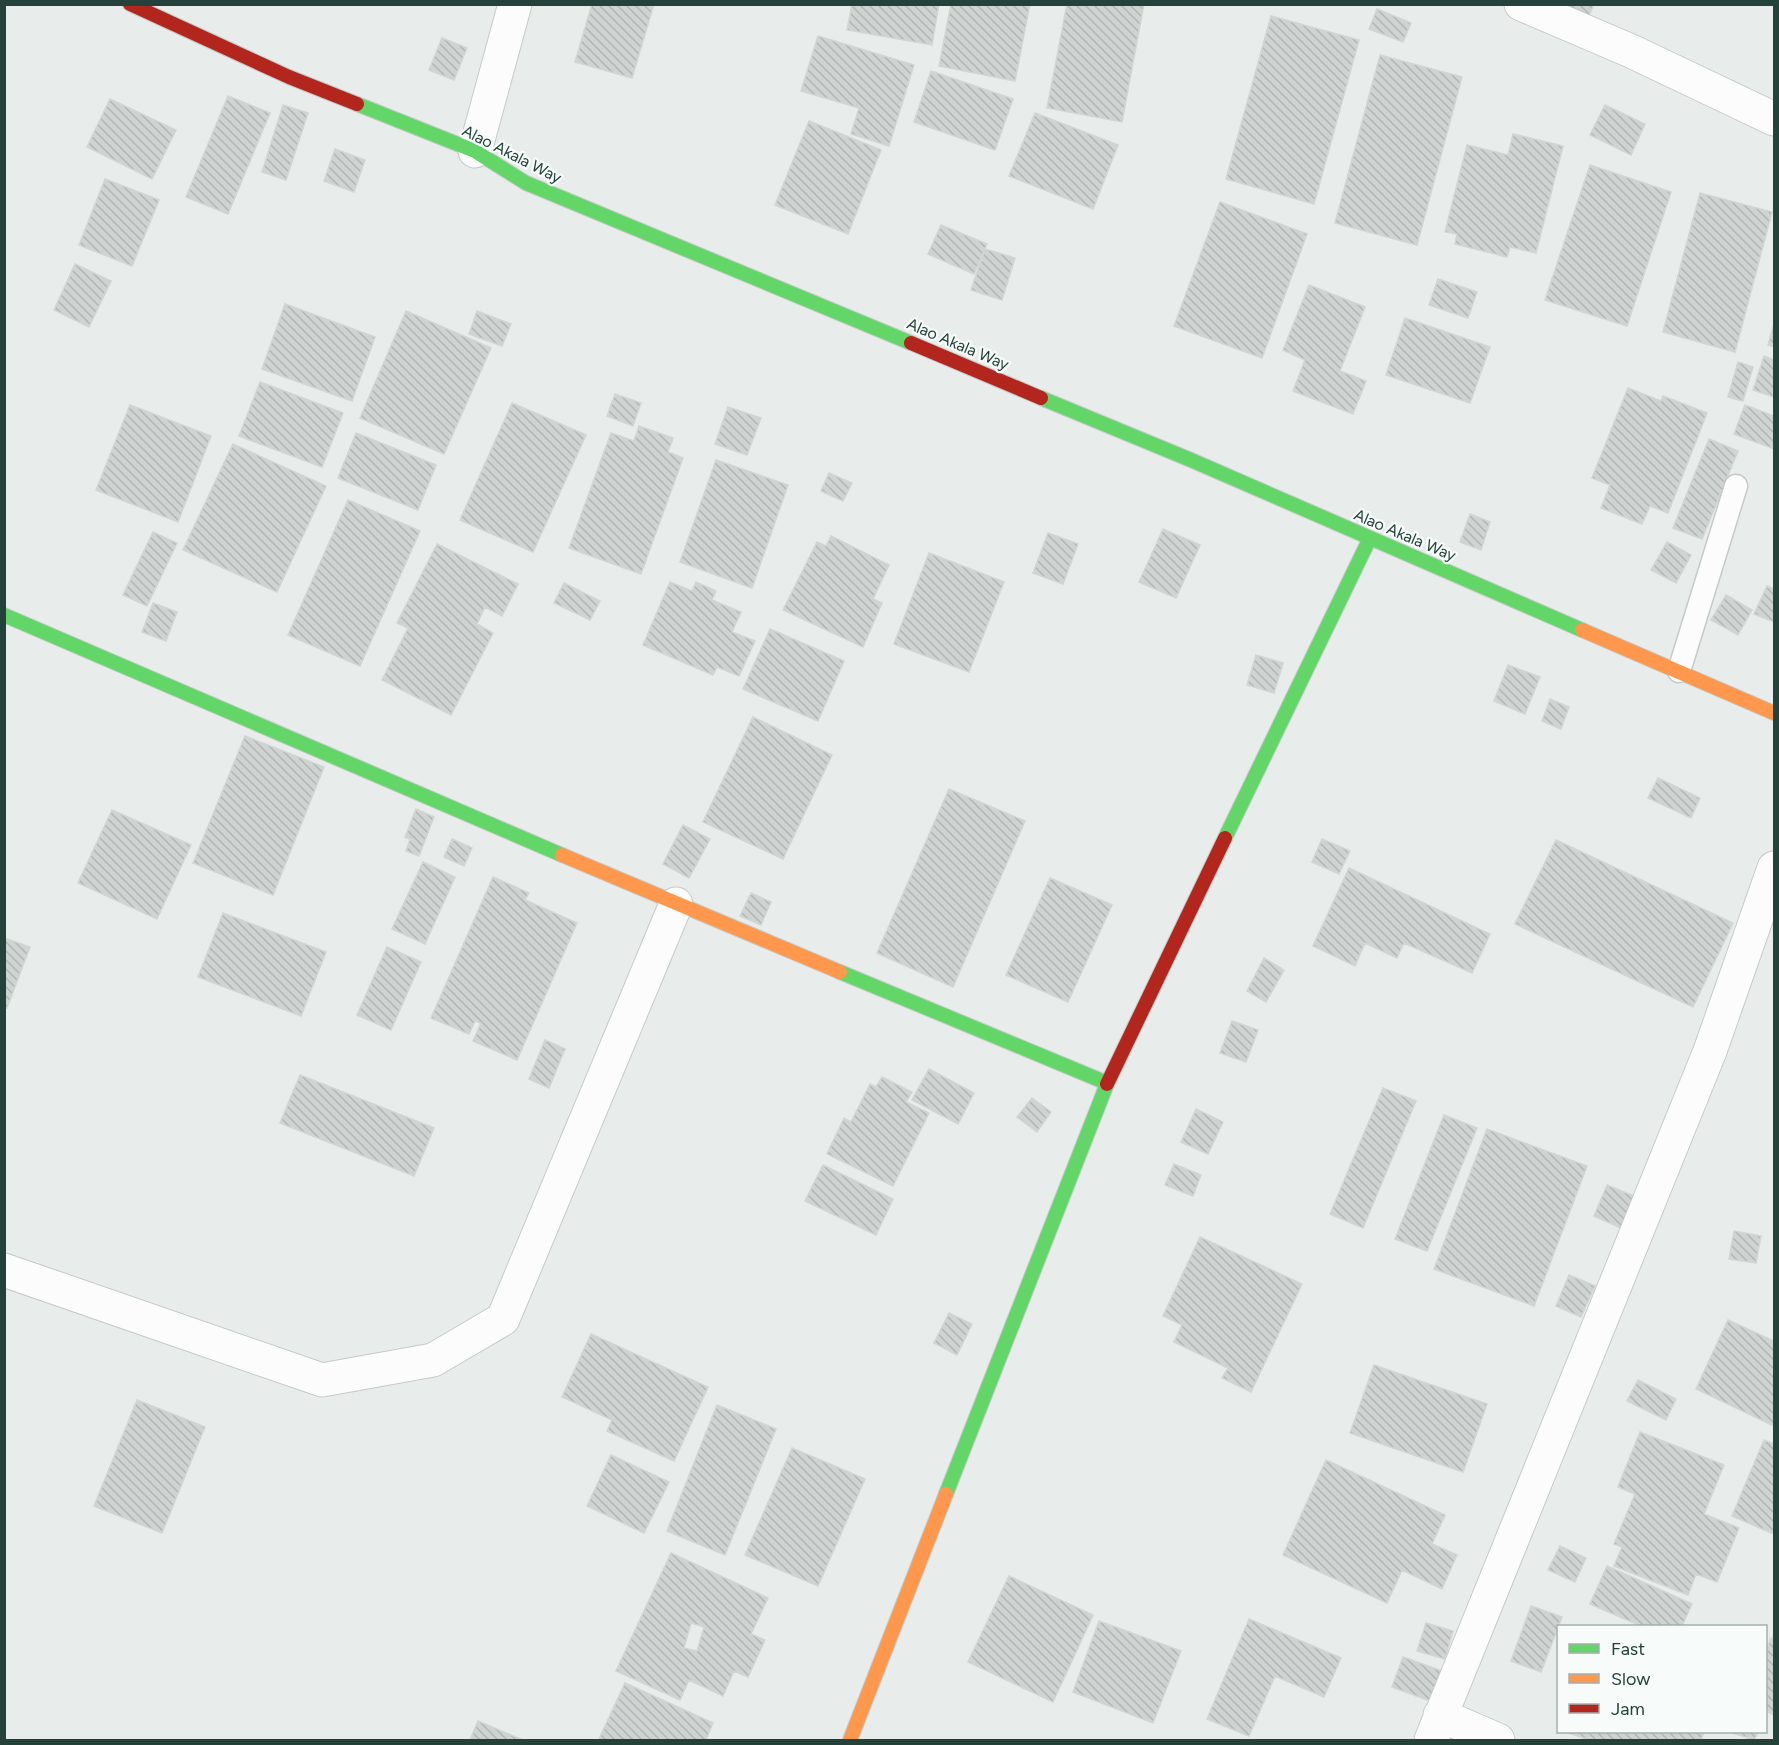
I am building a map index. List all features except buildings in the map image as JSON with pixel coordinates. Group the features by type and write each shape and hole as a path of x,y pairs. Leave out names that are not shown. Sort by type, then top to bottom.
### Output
{"street":[{"name":"Alao Akala Way","path":"130,4 289,78 475,151 526,183 1191,459 1774,713"},
{"path":"475,151 515,4"},
{"path":"1521,4 1631,51 1774,119"},
{"path":"850,1740 1107,1083 1370,538"},
{"path":"4,615 676,904 1107,1083"},
{"path":"1498,1740 1436,1728 1710,1051 1774,868"},
{"path":"4,1270 322,1380 433,1360 503,1319 676,904"}],"lane":[{"path":"1679,671 1736,486"}],"traffic: fast":[{"path":"357,104 475,151 526,183 911,343"},
{"path":"1041,398 1191,460 1582,630"},
{"path":"1225,838 1370,538"},
{"path":"4,615 562,855"},
{"path":"840,972 1107,1083"},
{"path":"946,1494 1107,1084"}],"traffic: slow":[{"path":"1582,630 1774,713"},
{"path":"562,855 840,972"},
{"path":"850,1740 946,1494"}],"traffic: jam":[{"path":"130,4 289,77 357,104"},
{"path":"911,343 1041,398"},
{"path":"1107,1084 1225,838"}]}
